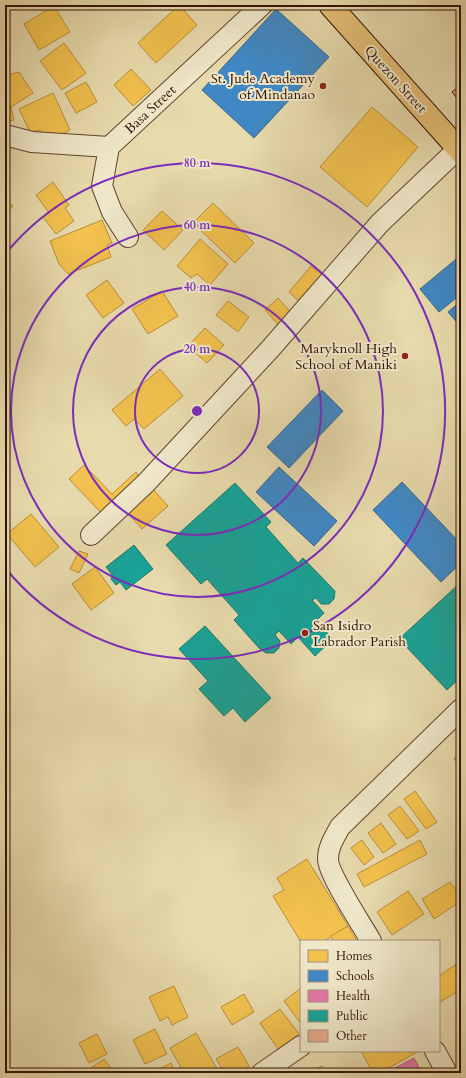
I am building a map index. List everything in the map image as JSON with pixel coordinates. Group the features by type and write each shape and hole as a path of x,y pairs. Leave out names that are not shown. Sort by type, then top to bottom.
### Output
{"highway":[{"name":"Quezon Street","path":"330,5 459,151"}],"street":[{"name":"Basa Street","path":"109,147 262,5"},
{"path":"5,135 32,142 109,147 102,186 112,212 128,237"},
{"path":"91,535 146,483 271,348 380,223 459,151"},
{"path":"370,940 333,874 328,860 330,844 340,827 461,710"},
{"path":"262,1073 300,1047"},
{"path":"436,1052 448,1073"}],"building: Homes":[{"path":"179,5 197,25 156,63 138,43"},
{"path":"54,6 70,32 39,50 24,24"},
{"path":"64,43 86,73 62,90 40,61"},
{"path":"131,69 151,90 133,106 114,85"},
{"path":"19,72 33,93 11,107 14,120 5,122 5,76"},
{"path":"86,82 97,102 76,113 65,93"},
{"path":"53,93 70,130 46,142 40,130 30,132 19,109"},
{"path":"372,107 418,147 367,207 320,167"},
{"path":"5,168 9,176 5,181"},
{"path":"53,182 69,205 65,208 74,221 56,234 43,217 49,213 36,195"},
{"path":"5,199 13,206 5,215"},
{"path":"213,203 254,243 235,263 193,223"},
{"path":"162,211 183,230 164,250 143,230"},
{"path":"102,220 112,243 107,245 111,257 68,274 59,264 50,241"},
{"path":"200,239 228,264 210,285 197,274 191,278 177,266"},
{"path":"311,266 326,278 303,305 289,292"},
{"path":"107,280 124,303 103,318 86,295"},
{"path":"162,291 178,316 148,334 132,309"},
{"path":"278,298 295,317 282,329 265,310"},
{"path":"228,301 249,317 238,332 216,315"},
{"path":"205,328 224,345 207,363 188,346"},
{"path":"160,369 183,396 144,429 134,419 126,426 112,410"},
{"path":"84,465 112,494 136,472 141,482 105,517 69,479"},
{"path":"152,488 168,506 142,529 126,511"},
{"path":"31,514 59,547 35,567 7,534"},
{"path":"79,551 88,554 79,573 70,569"},
{"path":"95,567 114,593 91,610 72,584"},
{"path":"461,750 461,766 454,759"},
{"path":"415,791 437,822 426,829 404,799"},
{"path":"400,806 419,831 407,839 388,815"},
{"path":"381,823 396,844 383,853 368,833"},
{"path":"362,840 374,857 364,865 351,848"},
{"path":"420,840 427,854 364,887 357,874"},
{"path":"307,859 348,926 326,940 300,940 273,896 284,890 277,878"},
{"path":"461,864 461,876 456,868"},
{"path":"450,882 461,896 461,901 434,919 422,899"},
{"path":"408,891 424,914 392,935 377,912"},
{"path":"348,926 356,940 333,940 331,936"},
{"path":"461,961 461,989 440,1002 440,975"},
{"path":"174,986 188,1017 172,1025 168,1017 160,1021 149,997"},
{"path":"300,989 300,1023 284,1001"},
{"path":"244,994 254,1012 232,1025 221,1007"},
{"path":"280,1009 299,1034 278,1049 260,1023"},
{"path":"155,1029 167,1054 145,1064 133,1040"},
{"path":"196,1033 219,1072 184,1073 170,1048"},
{"path":"97,1034 107,1054 89,1063 79,1043"},
{"path":"238,1047 249,1066 238,1073 225,1073 216,1059"},
{"path":"362,1052 417,1052 380,1073 373,1073"},
{"path":"104,1059 113,1071 111,1073 94,1073 91,1068"},
{"path":"171,1063 176,1073 152,1073"},
{"path":"322,1066 325,1073 309,1073"}],"building: Schools":[{"path":"276,9 329,57 254,138 202,90"},
{"path":"461,255 461,294 439,312 420,289"},
{"path":"461,301 461,327 448,312"},
{"path":"322,390 343,411 289,468 267,447"},
{"path":"279,467 337,521 314,546 256,492"},
{"path":"402,482 461,544 461,563 441,582 373,510"}],"building: Health":[{"path":"414,1058 422,1073 386,1073"}],"building: Public":[{"path":"235,483 271,522 266,527 298,563 303,558 335,591 334,599 329,604 321,604 316,598 312,600 324,613 316,621 333,639 315,656 298,637 291,644 279,631 275,635 280,641 279,648 274,653 266,653 259,648 234,620 239,615 207,579 201,584 166,545"},
{"path":"134,545 153,569 126,590 120,582 116,585 111,579 113,576 106,567"},
{"path":"460,583 461,677 447,690 399,639"},
{"path":"205,626 271,698 245,722 233,708 224,716 199,689 208,681 179,649"}],"building: Other":[{"path":"461,85 461,103 452,92"}],"place":[{"name":"St. Jude Academy of Mindanao","path":"323,86"},
{"name":"Maryknoll High School of Maniki","path":"405,356"},
{"name":"San Isidro Labrador Parish","path":"305,633"}]}
